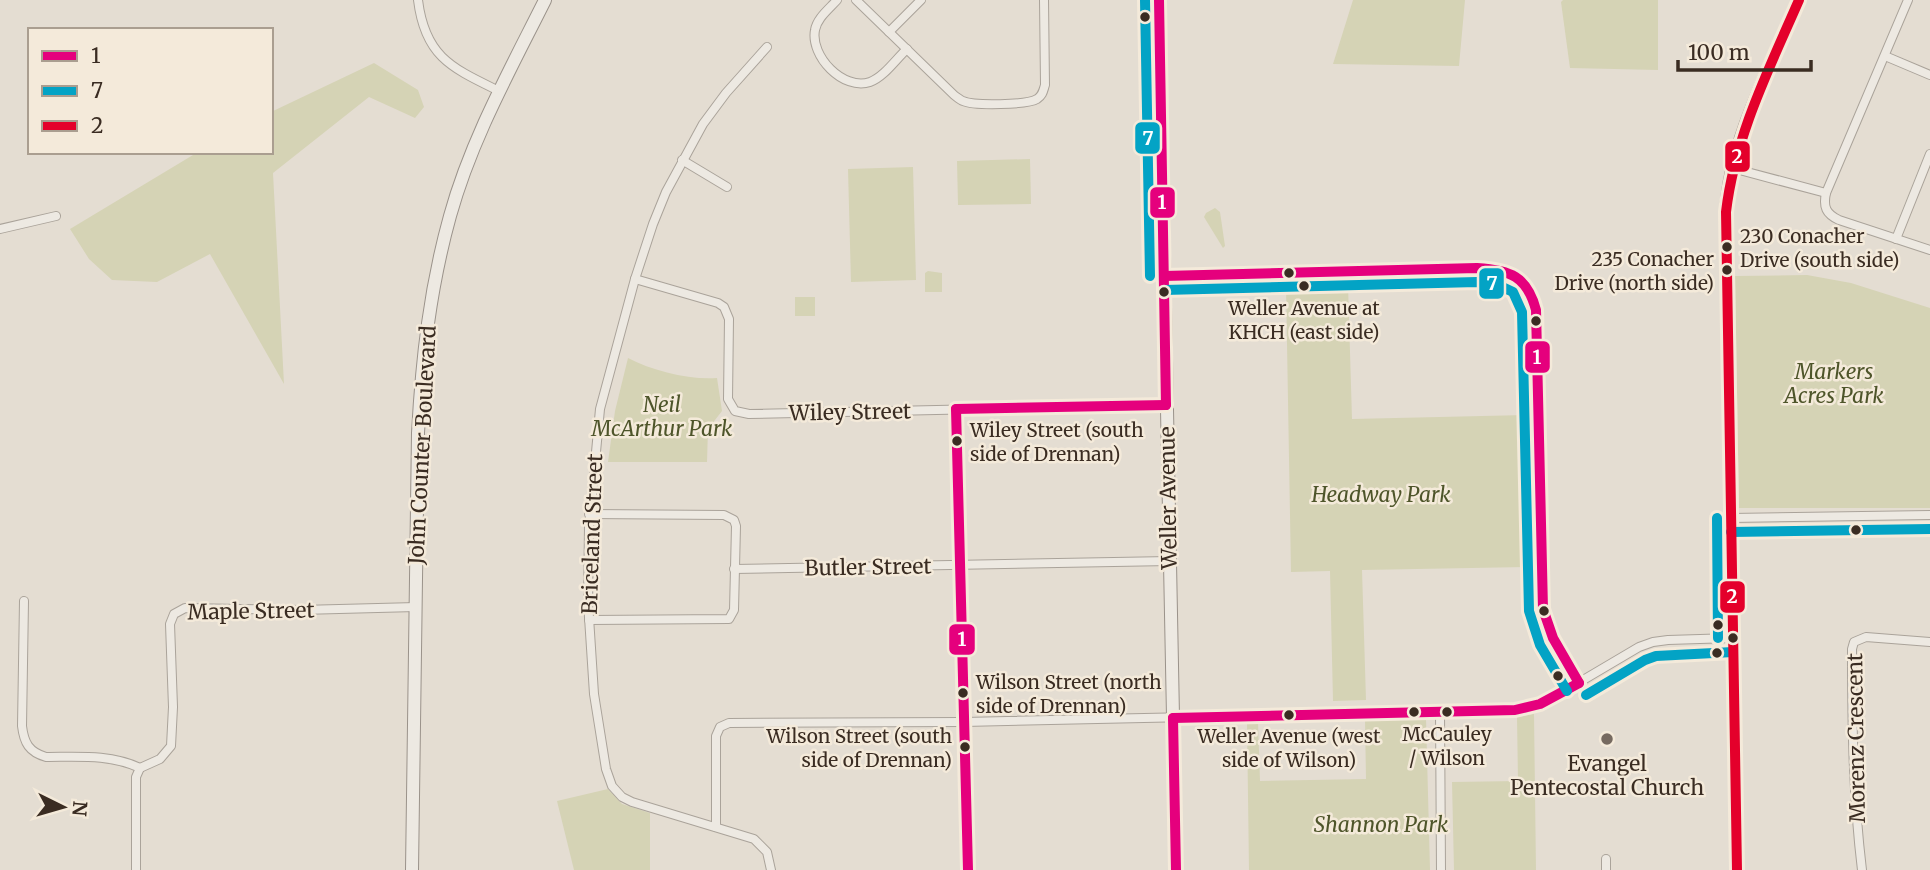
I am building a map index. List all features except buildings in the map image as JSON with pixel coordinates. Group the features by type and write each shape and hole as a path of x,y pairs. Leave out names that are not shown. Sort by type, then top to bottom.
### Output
{"street":[{"path":"418,0 423,31 433,48 455,70 499,91"},
{"name":"John Counter Boulevard","path":"412,870 418,433 421,363 427,319 451,214 470,158 499,91 545,0"},
{"path":"837,0 820,18 814,39 815,49 820,57 842,78 854,83 868,83 880,76 907,49"},
{"path":"856,0 963,101 972,104 1035,101 1042,95 1045,85 1044,0"},
{"path":"888,32 921,0"},
{"name":"Weller Avenue","path":"1160,0 1176,870"},
{"path":"1738,870 1726,212 1738,145 1799,0"},
{"path":"1908,0 1826,193 1825,207 1832,217 1930,250"},
{"name":"Briceland Street","path":"767,47 726,93 703,124 682,160 653,224 635,279 600,409 589,514 589,620 596,706 606,769 612,786 622,797 632,802 746,836 761,845 770,859 771,870"},
{"path":"1885,56 1930,75"},
{"path":"1896,239 1930,154"},
{"path":"682,160 727,187"},
{"path":"1732,168 1826,193"},
{"path":"0,229 56,216"},
{"path":"1164,276 1477,268 1508,272 1521,279 1533,295 1536,310 1544,609 1553,641 1578,683"},
{"name":"Wiley Street","path":"635,279 724,307 729,319 728,399 735,411 749,414 1166,405"},
{"path":"956,409 968,870"},
{"path":"589,514 729,516 736,526 734,610 729,619 589,620"},
{"path":"1731,518 1930,515"},
{"name":"Butler Street","path":"734,569 1170,561"},
{"path":"24,601 24,740 30,749 46,757 108,757 140,768 136,777 135,870"},
{"name":"Maple Street","path":"140,768 160,759 171,746 173,707 169,638 174,614 185,608 301,610 416,607"},
{"name":"Morenz Crescent","path":"1862,870 1855,817 1854,642 1866,637 1930,642"},
{"path":"716,827 716,736 720,727 729,723 964,722 1528,708 1540,704 1639,647 1653,642 1732,638"},
{"path":"1440,712 1441,870"},
{"path":"1606,859 1606,870"}],"green space":[{"path":"1353,0 1465,0 1459,66 1333,64"},
{"path":"1658,0 1658,70 1570,68 1561,2"},
{"path":"374,63 418,90 424,107 415,118 369,97 273,173 284,384 210,254 157,282 112,280 89,259 70,229 195,154 273,154 273,111"},
{"path":"1030,159 1031,204 958,205 957,161"},
{"path":"913,167 916,280 851,282 848,169"},
{"path":"1215,208 1220,212 1225,246 1223,248 1204,217"},
{"path":"925,273 942,273 942,292 925,292"},
{"name":"Markers Acres Park","path":"1807,275 1851,283 1930,308 1930,508 1739,508 1735,276"},
{"name":"Headway Park","path":"1348,285 1352,419 1527,415 1530,567 1362,570 1366,700 1333,701 1330,571 1291,572 1286,286"},
{"path":"795,297 815,297 815,316 795,316"},
{"name":"Neil McArthur Park","path":"628,358 671,374 717,378 722,411 708,429 707,462 608,462 615,411"},
{"path":"1534,714 1536,870 1454,870 1452,782 1518,781 1517,717"},
{"name":"Shannon Park","path":"1426,718 1430,870 1249,870 1247,722 1258,722 1260,781 1366,779 1365,720"},
{"path":"608,789 622,804 650,813 650,870 574,870 557,801"}],"transit line":[{"name":"7","path":"1145,0 1150,276"},
{"name":"1","path":"1159,0 1166,405"},
{"name":"2","path":"1737,870 1726,212 1730,184 1745,130 1799,0"},
{"name":"1","path":"1164,276 1477,268 1508,273 1522,282 1528,289 1536,310 1543,609 1553,638 1579,683"},
{"name":"7","path":"1164,290 1477,282 1496,284 1513,292 1522,312 1529,611 1540,645 1567,691"},
{"name":"1","path":"956,409 1166,405"},
{"name":"1","path":"956,409 968,870"},
{"name":"7","path":"1717,518 1718,638"},
{"name":"7","path":"1731,532 1930,529"},
{"name":"7","path":"1586,695 1656,656 1733,652"},
{"name":"1","path":"1173,718 1515,710 1540,704 1579,683"},
{"name":"1","path":"1173,718 1176,870"}],"place":[{"name":"230 Conacher Drive (south side)","path":"1727,247"},
{"name":"235 Conacher Drive (north side)","path":"1727,270"},
{"name":"Weller Avenue at KHCH (east side)","path":"1304,286"},
{"name":"Wiley Street (south side of Drennan)","path":"957,441"},
{"name":"Wilson Street (north side of Drennan)","path":"963,693"},
{"name":"McCauley / Wilson","path":"1447,712"},
{"name":"Weller Avenue (west side of Wilson)","path":"1289,715"},
{"name":"Evangel Pentecostal Church","path":"1607,739"},
{"name":"Wilson Street (south side of Drennan)","path":"965,747"}]}
